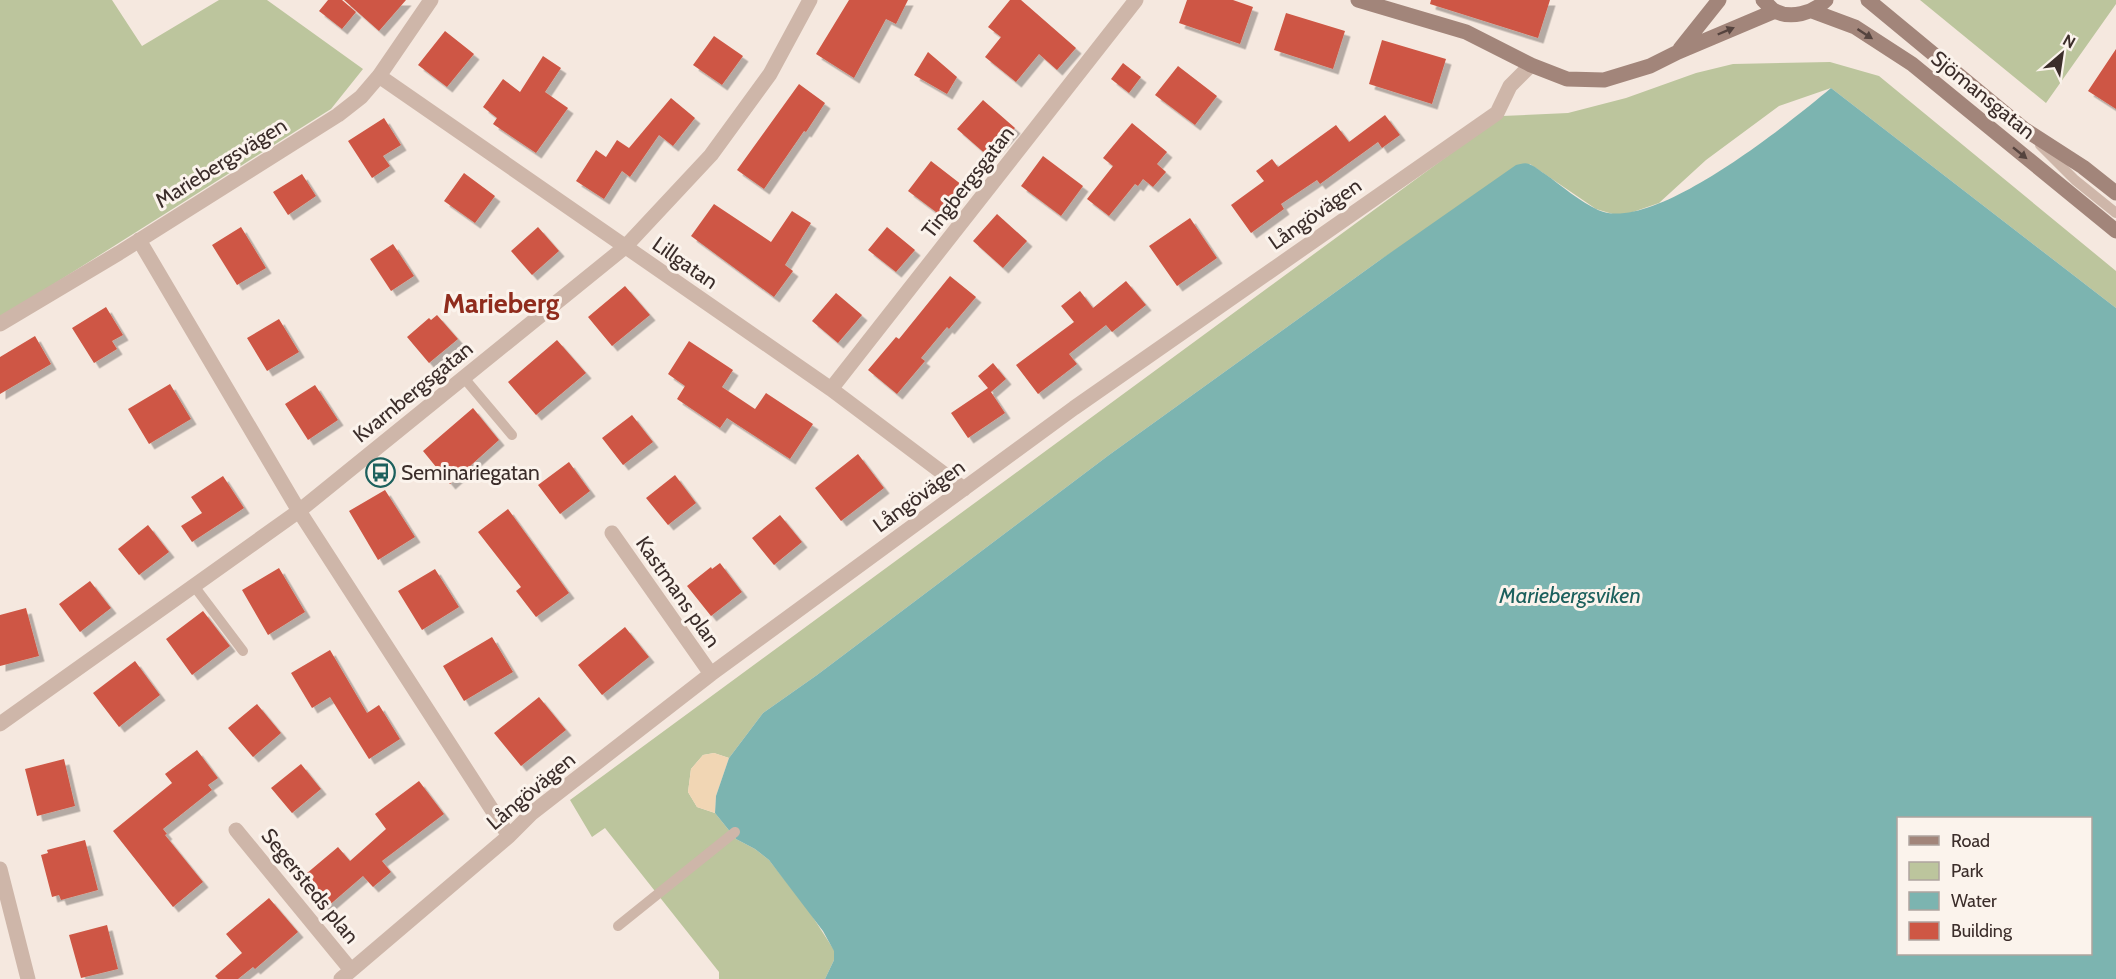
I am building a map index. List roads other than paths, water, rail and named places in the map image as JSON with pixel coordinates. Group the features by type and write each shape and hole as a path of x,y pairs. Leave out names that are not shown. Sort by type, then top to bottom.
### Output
{"street":[{"name":"Mariebergsvägen","path":"0,324 140,240 338,115 361,98 379,76 431,0"},
{"name":"Kvarnbergsgatan","path":"0,724 299,511 625,247 711,155 770,74 810,0"},
{"name":"Tingbergsgatan","path":"831,389 1136,0"},
{"path":"1358,0 1466,32 1531,65 1567,79 1604,80 1650,66 1774,11"},
{"path":"1678,52 1719,0"},
{"path":"1763,0 1774,11 1791,15 1812,11 1826,0"},
{"name":"Sjömansgatan","path":"1868,0 2024,129 2083,167 2116,193"},
{"name":"Sjömansgatan","path":"1812,11 1855,27 1912,64 2116,231"},
{"name":"Långövägen","path":"346,974 509,836 532,813 711,674 1084,401 1497,113 1510,86 1531,65"},
{"name":"Lillgatan","path":"379,76 831,389 964,489"},
{"path":"140,240 299,511 509,836"},
{"name":"Kastmans plan","path":"612,533 711,674"},
{"name":"Segersteds plan","path":"236,830 346,974"},
{"path":"0,869 28,979"}],"lane":[{"name":"Sjömansgatan","path":"2024,129 2075,180 2116,213"},
{"path":"464,378 512,435"},
{"path":"194,585 243,651"},
{"path":"618,926 735,832"}],"water":[{"name":"Mariebergsviken","path":"1831,88 2116,308 2116,979 825,979 834,960 834,951 823,931 769,860 736,839 715,813 716,796 729,758 763,713 817,675 1109,455 1516,165 1526,163 1533,166 1577,198 1598,210 1622,213 1651,206 1684,192 1719,172"}],"place":[{"name":"Seminariegatan","path":"380,473"}],"district":[{"name":"Marieberg","path":"501,304"}]}
